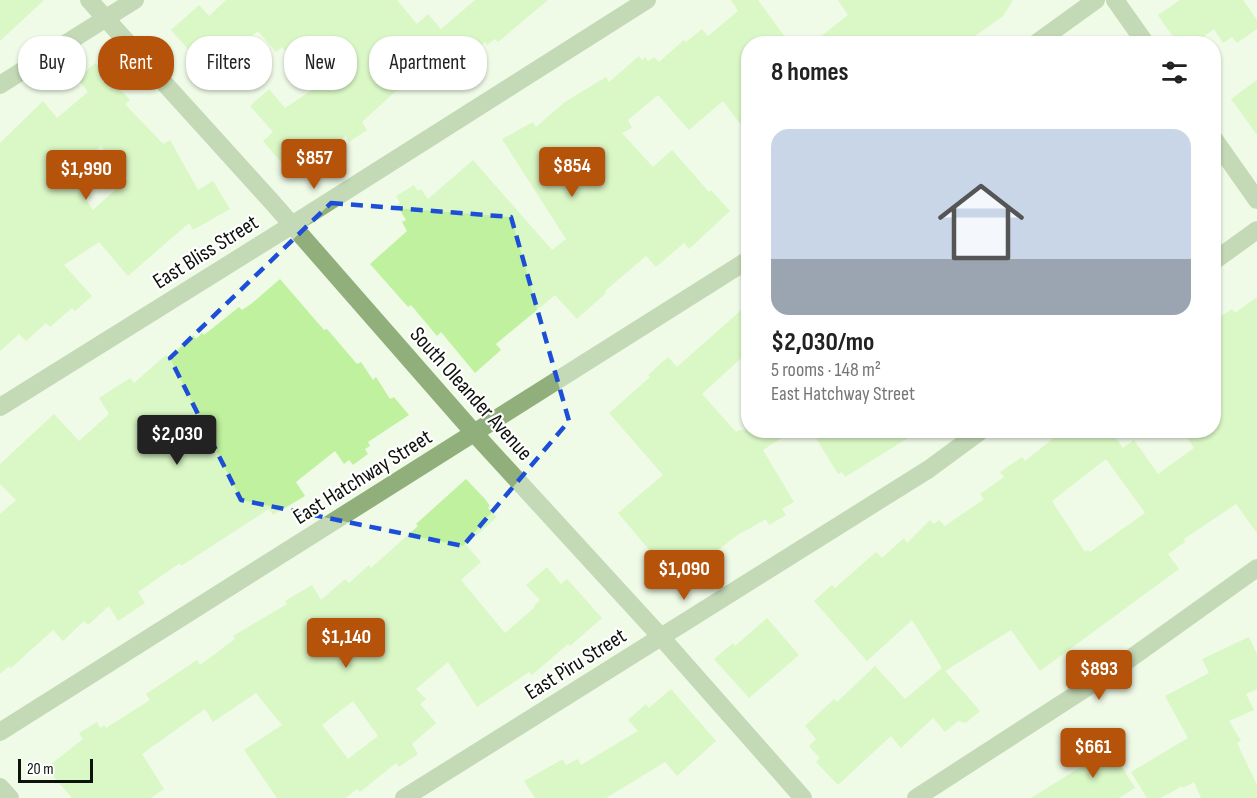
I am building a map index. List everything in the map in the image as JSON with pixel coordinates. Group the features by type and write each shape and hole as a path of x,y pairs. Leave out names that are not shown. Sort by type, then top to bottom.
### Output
{"street":[{"name":"South Oleander Avenue","path":"89,0 803,798"},
{"path":"0,85 135,0"},
{"name":"East Bliss Street","path":"0,407 646,0"},
{"path":"1046,36 1096,0"},
{"path":"1115,0 1140,36"},
{"path":"1221,149 1257,200"},
{"path":"1221,256 1257,230"},
{"name":"East Hatchway Street","path":"0,732 741,264"},
{"name":"East Piru Street","path":"404,798 929,469 971,438"},
{"path":"916,798 1117,668 1257,568"},
{"path":"0,787 10,798"}],"highlighted area":[{"path":"331,203 511,217 569,421 463,546 241,500 170,358"}],"building":[{"path":"0,0 44,0 0,41"},
{"path":"226,0 397,0 417,24 428,14 441,29 475,0 548,0 498,42 495,39 487,45 487,36 369,36 369,90 397,90 362,122 367,130 349,142 346,136 291,174 263,141 273,132 250,106 268,90 285,108 312,90 357,90 357,36 284,36 284,49 282,47 276,52 272,47 272,36 262,36 258,31 252,36 186,36 186,47 171,30 199,5 209,16"},
{"path":"731,0 758,0 784,36 741,36 741,125 723,101 689,130 658,95 628,120 632,128 622,133 653,167 672,150 709,192 711,190 730,211 689,249 684,243 656,267 646,256 577,319 555,295 496,344 501,350 475,373 441,332 437,336 411,305 408,307 370,264 407,231 402,222 406,220 397,205 400,203 396,196 414,185 418,191 421,189 428,199 473,160 552,250 566,239 502,139 533,122 536,127 565,102 606,77 609,82 639,56 642,60 645,57 648,61 654,57 659,62 684,40 686,42 702,29 708,36 738,11"},
{"path":"838,0 1013,0 1003,16 975,36 821,36 848,15"},
{"path":"1180,0 1243,0 1257,20 1257,29 1237,43 1232,37 1223,43 1221,36 1214,29 1205,36 1172,36 1158,15"},
{"path":"95,63 98,66 98,90 121,90 130,100 125,104 163,144 170,140 198,190 213,181 230,209 193,230 189,223 128,276 99,242 64,265 92,296 75,311 72,308 50,327 46,323 26,341 19,334 0,351 0,143 43,101 57,118 88,92 86,71","holes":["101,146 128,178 93,210 69,174"]},
{"path":"1257,80 1257,135 1231,99"},
{"path":"280,279 324,330 327,329 357,364 361,362 373,380 376,377 390,399 394,397 409,415 368,442 370,446 365,449 368,454 353,465 349,460 344,464 335,451 296,482 305,496 273,515 269,509 181,566 180,563 138,592 145,603 118,621 109,606 88,625 84,621 63,641 53,630 11,668 9,666 0,674 0,514 16,500 0,484 0,464 54,414 79,441 109,414 99,398 130,378 134,383 193,335 196,339 202,333 204,335 239,307 242,310 251,304"},
{"path":"1257,297 1257,533 1236,504 1184,539 1185,542 1168,554 1179,569 1040,671 1011,630 945,671 980,711 966,723 958,721 945,732 933,718 901,748 891,736 838,785 816,762 820,758 809,746 816,739 805,726 834,699 837,702 875,666 905,699 942,668 912,620 867,661 814,601 832,585 835,588 876,552 882,558 904,538 907,543 930,520 934,524 939,520 945,526 984,499 980,494 1004,477 1000,472 1022,457 1025,461 1054,438 1116,438 1123,448 1134,440 1158,474 1194,448 1187,438 1221,438 1221,316 1232,309 1235,313","holes":["1106,459 1145,513 1090,552 1088,550 1085,552 1052,501"]},
{"path":"741,310 741,358 702,394 736,432 741,430 741,438 782,438 763,450 794,502 782,509 786,515 769,525 766,519 736,536 697,567 699,571 668,590 650,565 652,564 647,555 651,552 618,513 663,475 609,413 650,377 648,375 668,357 677,367"},
{"path":"816,438 908,438 845,477 842,472 838,474"},
{"path":"466,479 485,499 490,506 488,508 497,517 466,545 481,562 461,580 505,633 540,600 526,585 547,567 561,584 567,579 602,618 532,675 529,672 477,707 448,662 416,689 426,699 420,704 436,723 412,744 418,754 399,767 396,763 360,792 357,789 346,798 277,798 244,750 282,725 256,693 213,722 205,709 142,754 164,789 151,798 72,798 46,768 83,739 79,733 97,722 100,728 104,725 106,728 150,700 146,694 197,660 200,665 235,639 233,636 287,604 285,601 312,585 321,600 345,579 349,583 369,565 371,568 418,526 416,524","holes":["353,701 378,736 348,759 322,725"]},
{"path":"767,618 799,655 749,698 714,659 733,643 735,646"},
{"path":"1249,637 1257,654 1257,689 1246,694 1254,710 1229,721 1241,741 1237,743 1257,785 1257,798 1201,798 1194,782 1161,798 1147,798 1131,772 1188,738 1165,696 1209,673 1202,659"},
{"path":"671,689 716,741 677,776 665,762 606,798 535,798 524,781 563,759 566,765 578,759 581,765 638,731 628,720 646,704 649,708"},
{"path":"1107,743 1135,788 1119,798 1031,798 1084,765 1080,759"}]}
